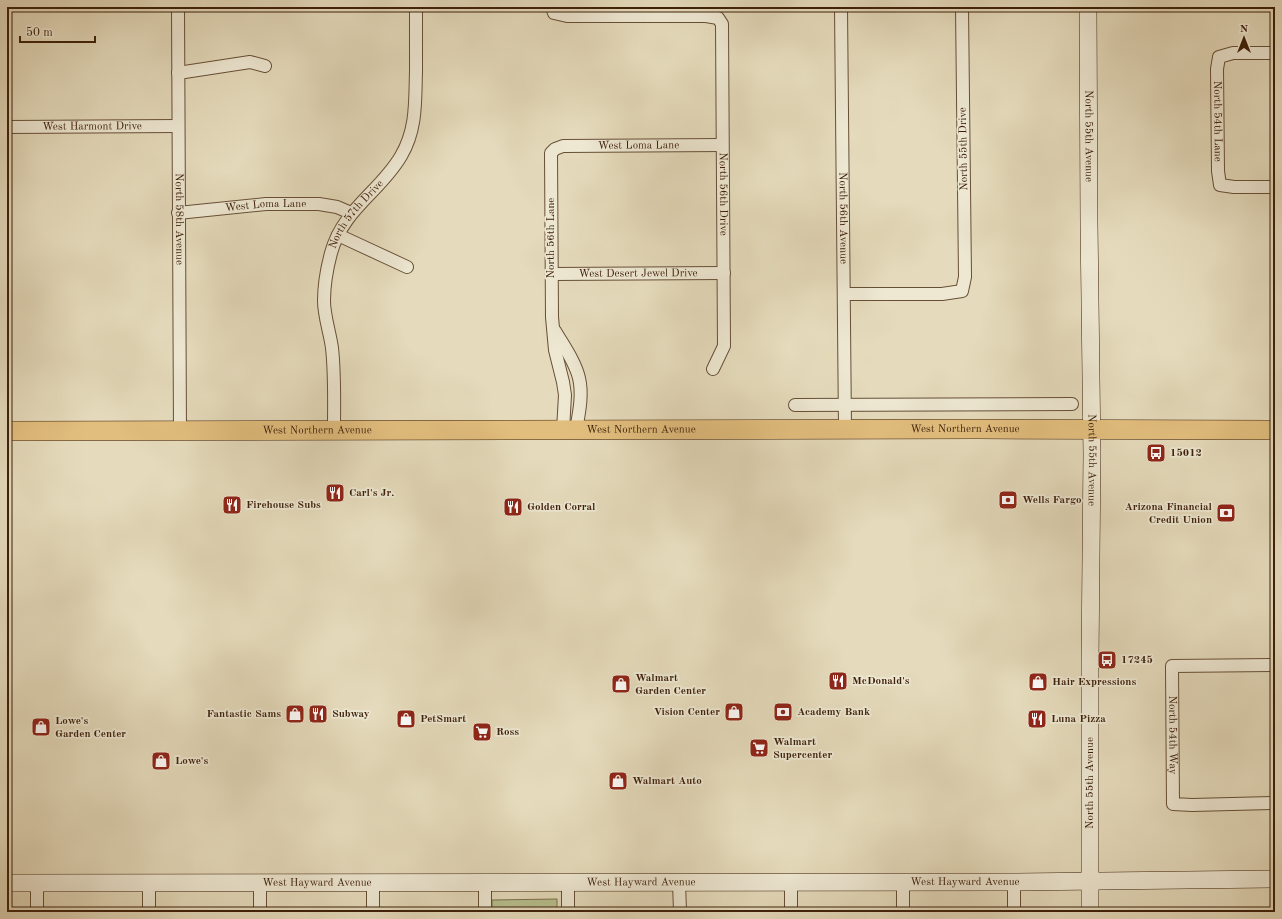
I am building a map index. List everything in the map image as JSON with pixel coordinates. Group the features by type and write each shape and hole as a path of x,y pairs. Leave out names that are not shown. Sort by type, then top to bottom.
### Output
{"main road":[{"name":"West Northern Avenue","path":"7,431 845,429 1275,430"}],"street":[{"name":"North 58th Avenue","path":"178,7 180,431"},
{"name":"North 57th Drive","path":"334,430 332,348 324,301 330,255 342,226 351,213 388,173 401,156 409,139 415,112 416,7"},
{"name":"North 56th Avenue","path":"841,7 845,429"},
{"name":"North 55th Drive","path":"844,294 942,294 962,292 965,277 962,7"},
{"name":"North 55th Avenue","path":"1088,7 1092,430 1090,912"},
{"name":"North 56th Drive","path":"553,10 566,16 706,16 718,18 722,24 724,346 713,369"},
{"name":"North 54th Lane","path":"1275,53 1233,54 1219,57 1217,69 1218,172 1220,184 1234,187 1275,187"},
{"path":"178,73 250,62 265,66"},
{"name":"West Harmont Drive","path":"7,126 178,126"},
{"name":"West Loma Lane","path":"555,148 563,146 722,145"},
{"name":"North 56th Lane","path":"555,148 551,153 552,317 553,328 575,367 579,378 580,407 570,430"},
{"name":"West Loma Lane","path":"178,213 266,204 319,204 337,207 351,213"},
{"path":"338,235 407,267"},
{"name":"West Desert Jewel Drive","path":"552,274 724,273"},
{"path":"794,405 1072,404"},
{"name":"North 54th Way","path":"1275,665 1172,666 1173,804 1192,805 1275,802"},
{"name":"West Hayward Avenue","path":"7,883 791,881 1014,882 1275,879"},
{"path":"791,881 791,912"},
{"path":"485,882 485,912"},
{"path":"568,882 568,912"},
{"path":"680,882 680,912"},
{"path":"903,882 903,912"},
{"path":"1014,882 1014,912"},
{"path":"37,883 37,912"},
{"path":"149,883 149,912"},
{"path":"260,883 260,912"},
{"path":"372,883 373,912"}],"green space":[{"path":"557,899 557,912 492,912 492,900"}],"place":[{"name":"15012","path":"1156,453"},
{"name":"Carl's Jr.","path":"335,493"},
{"name":"Wells Fargo","path":"1008,500"},
{"name":"Firehouse Subs","path":"232,505"},
{"name":"Golden Corral","path":"513,507"},
{"name":"Arizona Financial Credit Union","path":"1226,513"},
{"name":"17245","path":"1107,660"},
{"name":"McDonald's","path":"838,681"},
{"name":"Hair Expressions","path":"1038,682"},
{"name":"Walmart Garden Center","path":"621,684"},
{"name":"Vision Center","path":"734,712"},
{"name":"Academy Bank","path":"783,712"},
{"name":"Fantastic Sams","path":"295,714"},
{"name":"Subway","path":"318,714"},
{"name":"PetSmart","path":"406,719"},
{"name":"Luna Pizza","path":"1037,719"},
{"name":"Lowe's Garden Center","path":"41,727"},
{"name":"Ross","path":"482,732"},
{"name":"Walmart Supercenter","path":"759,748"},
{"name":"Lowe's","path":"161,761"},
{"name":"Walmart Auto","path":"618,781"}]}
